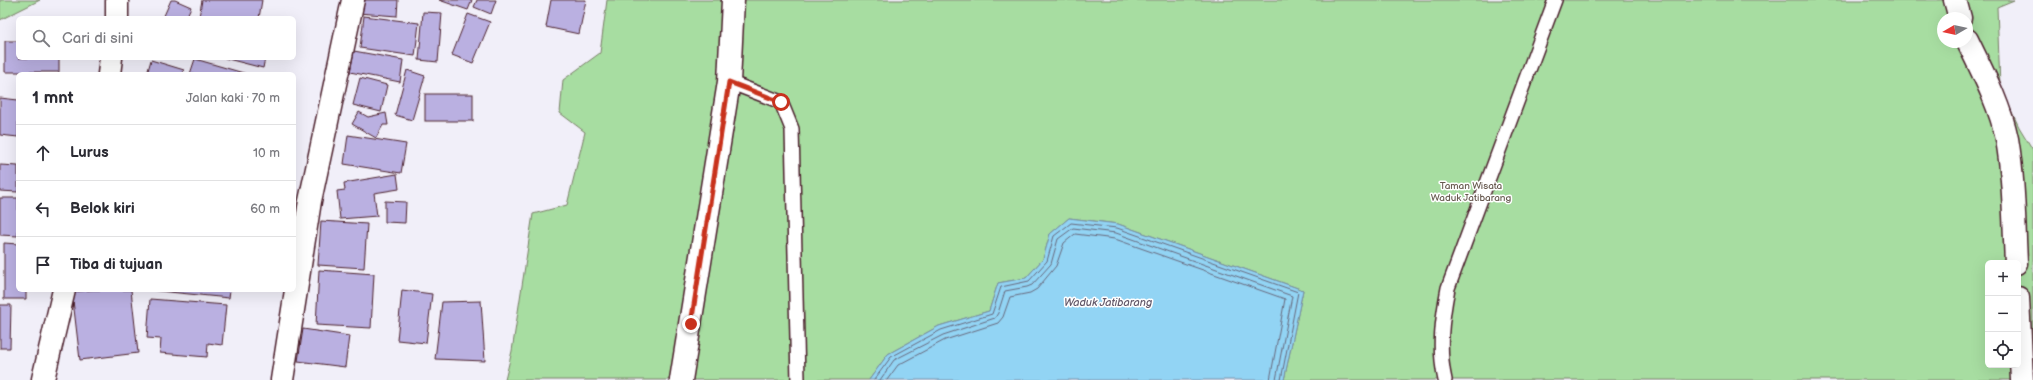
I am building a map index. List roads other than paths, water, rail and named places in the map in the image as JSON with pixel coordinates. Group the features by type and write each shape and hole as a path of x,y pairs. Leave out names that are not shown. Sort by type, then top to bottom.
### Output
{"street":[{"path":"117,0 117,16"},
{"path":"296,290 310,201 352,0"},
{"path":"681,380 729,82 733,0"},
{"path":"1955,0 1958,12"},
{"path":"1971,48 1992,95 2006,138 2013,190 2016,260"},
{"path":"109,72 111,60"},
{"path":"41,380 63,292"},
{"path":"282,380 296,292"},
{"path":"2020,332 2022,380"}],"lane":[{"path":"1444,380 1440,359 1443,310 1448,288 1555,0"},
{"path":"729,82 781,102 792,129 798,380"}],"water":[{"name":"Waduk Jatibarang","path":"1069,218 1118,224 1303,290 1284,380 869,380 888,354 939,326 989,311 998,283 1026,278 1043,259 1050,234"}],"park label":[{"name":"Taman Wisata Waduk Jatibarang","path":"1471,190"}]}
